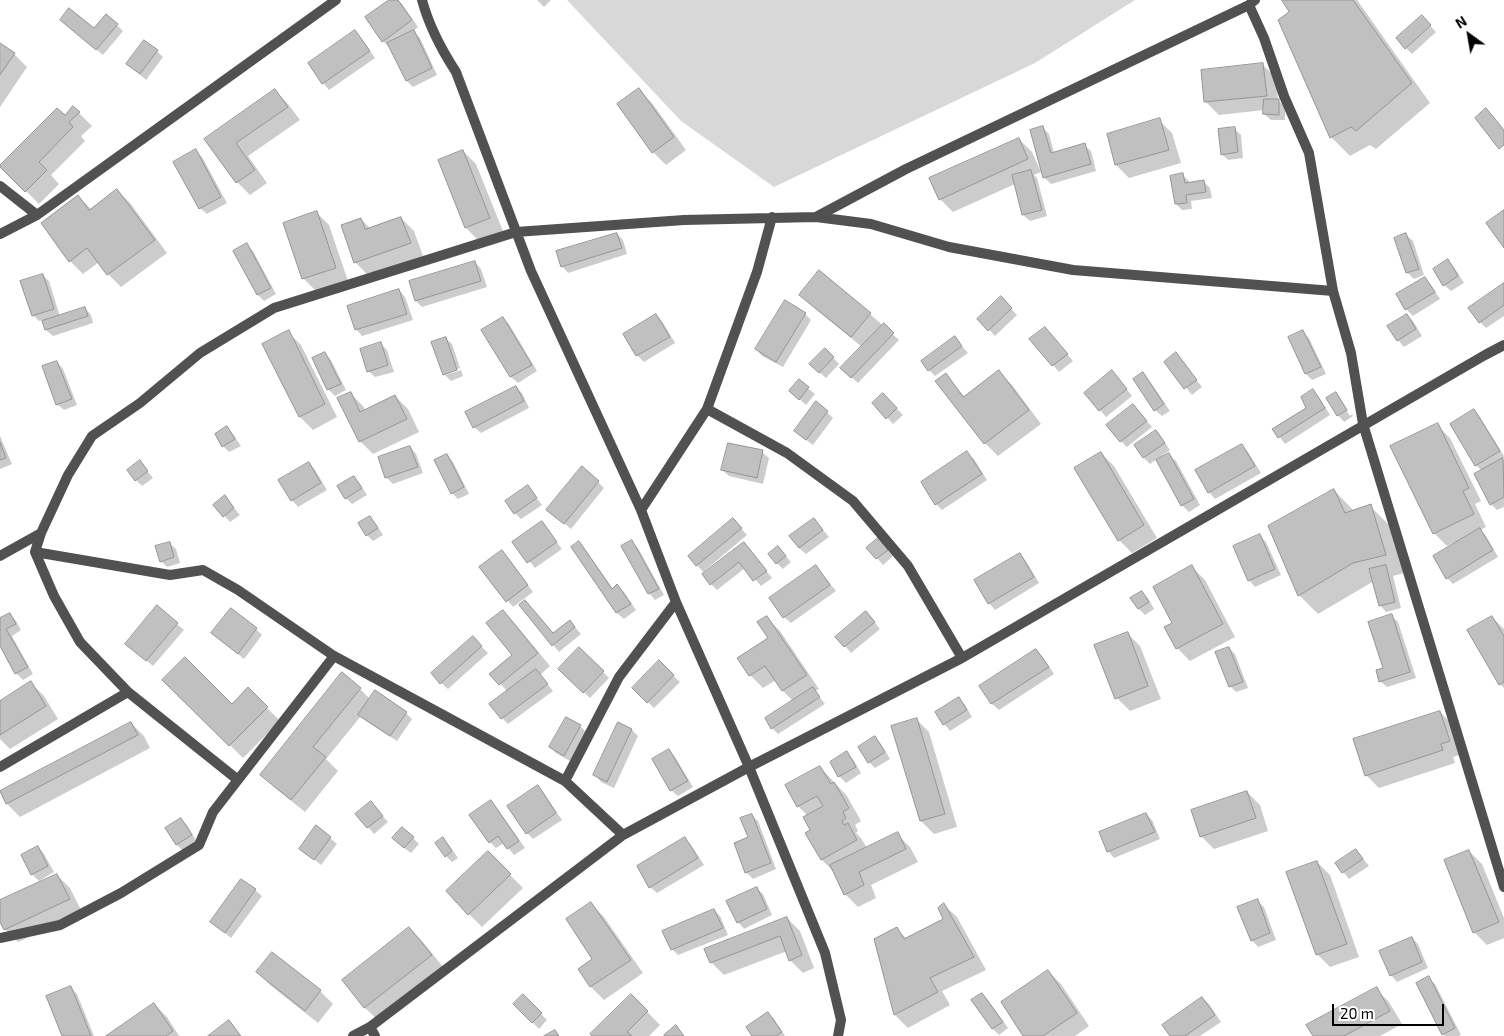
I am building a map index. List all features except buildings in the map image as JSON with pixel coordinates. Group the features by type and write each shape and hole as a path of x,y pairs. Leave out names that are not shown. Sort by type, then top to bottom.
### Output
{"street":[{"path":"0,234 36,215 336,0"},
{"path":"422,0 425,14 439,46 456,72 537,286 641,510 676,602 749,766 825,953 841,1020 838,1036"},
{"path":"816,217 906,169 1252,2 1284,96 1309,154 1333,291 1352,352 1363,424 1504,887"},
{"path":"0,186 36,215"},
{"path":"641,510 707,409 757,272 772,217"},
{"path":"238,780 128,692 80,642 54,596 36,552 41,533 68,475 92,436 140,403 200,353 274,308 516,232 684,220 772,217 816,217 871,224 949,247 1073,270 1333,291"},
{"path":"353,1036 372,1031 623,835 749,766 962,658 1363,424 1504,345"},
{"path":"707,409 787,453 853,501 908,566 962,658"},
{"path":"0,556 41,533"},
{"path":"36,552 170,574 203,570 238,590 334,656 565,781 623,835"},
{"path":"565,781 619,677 676,602"},
{"path":"0,938 60,925 121,894 199,845 213,812 334,656"},
{"path":"0,767 128,692"}],"shaded area":[{"path":"567,0 1135,0 1035,63 774,187 681,121"}]}
